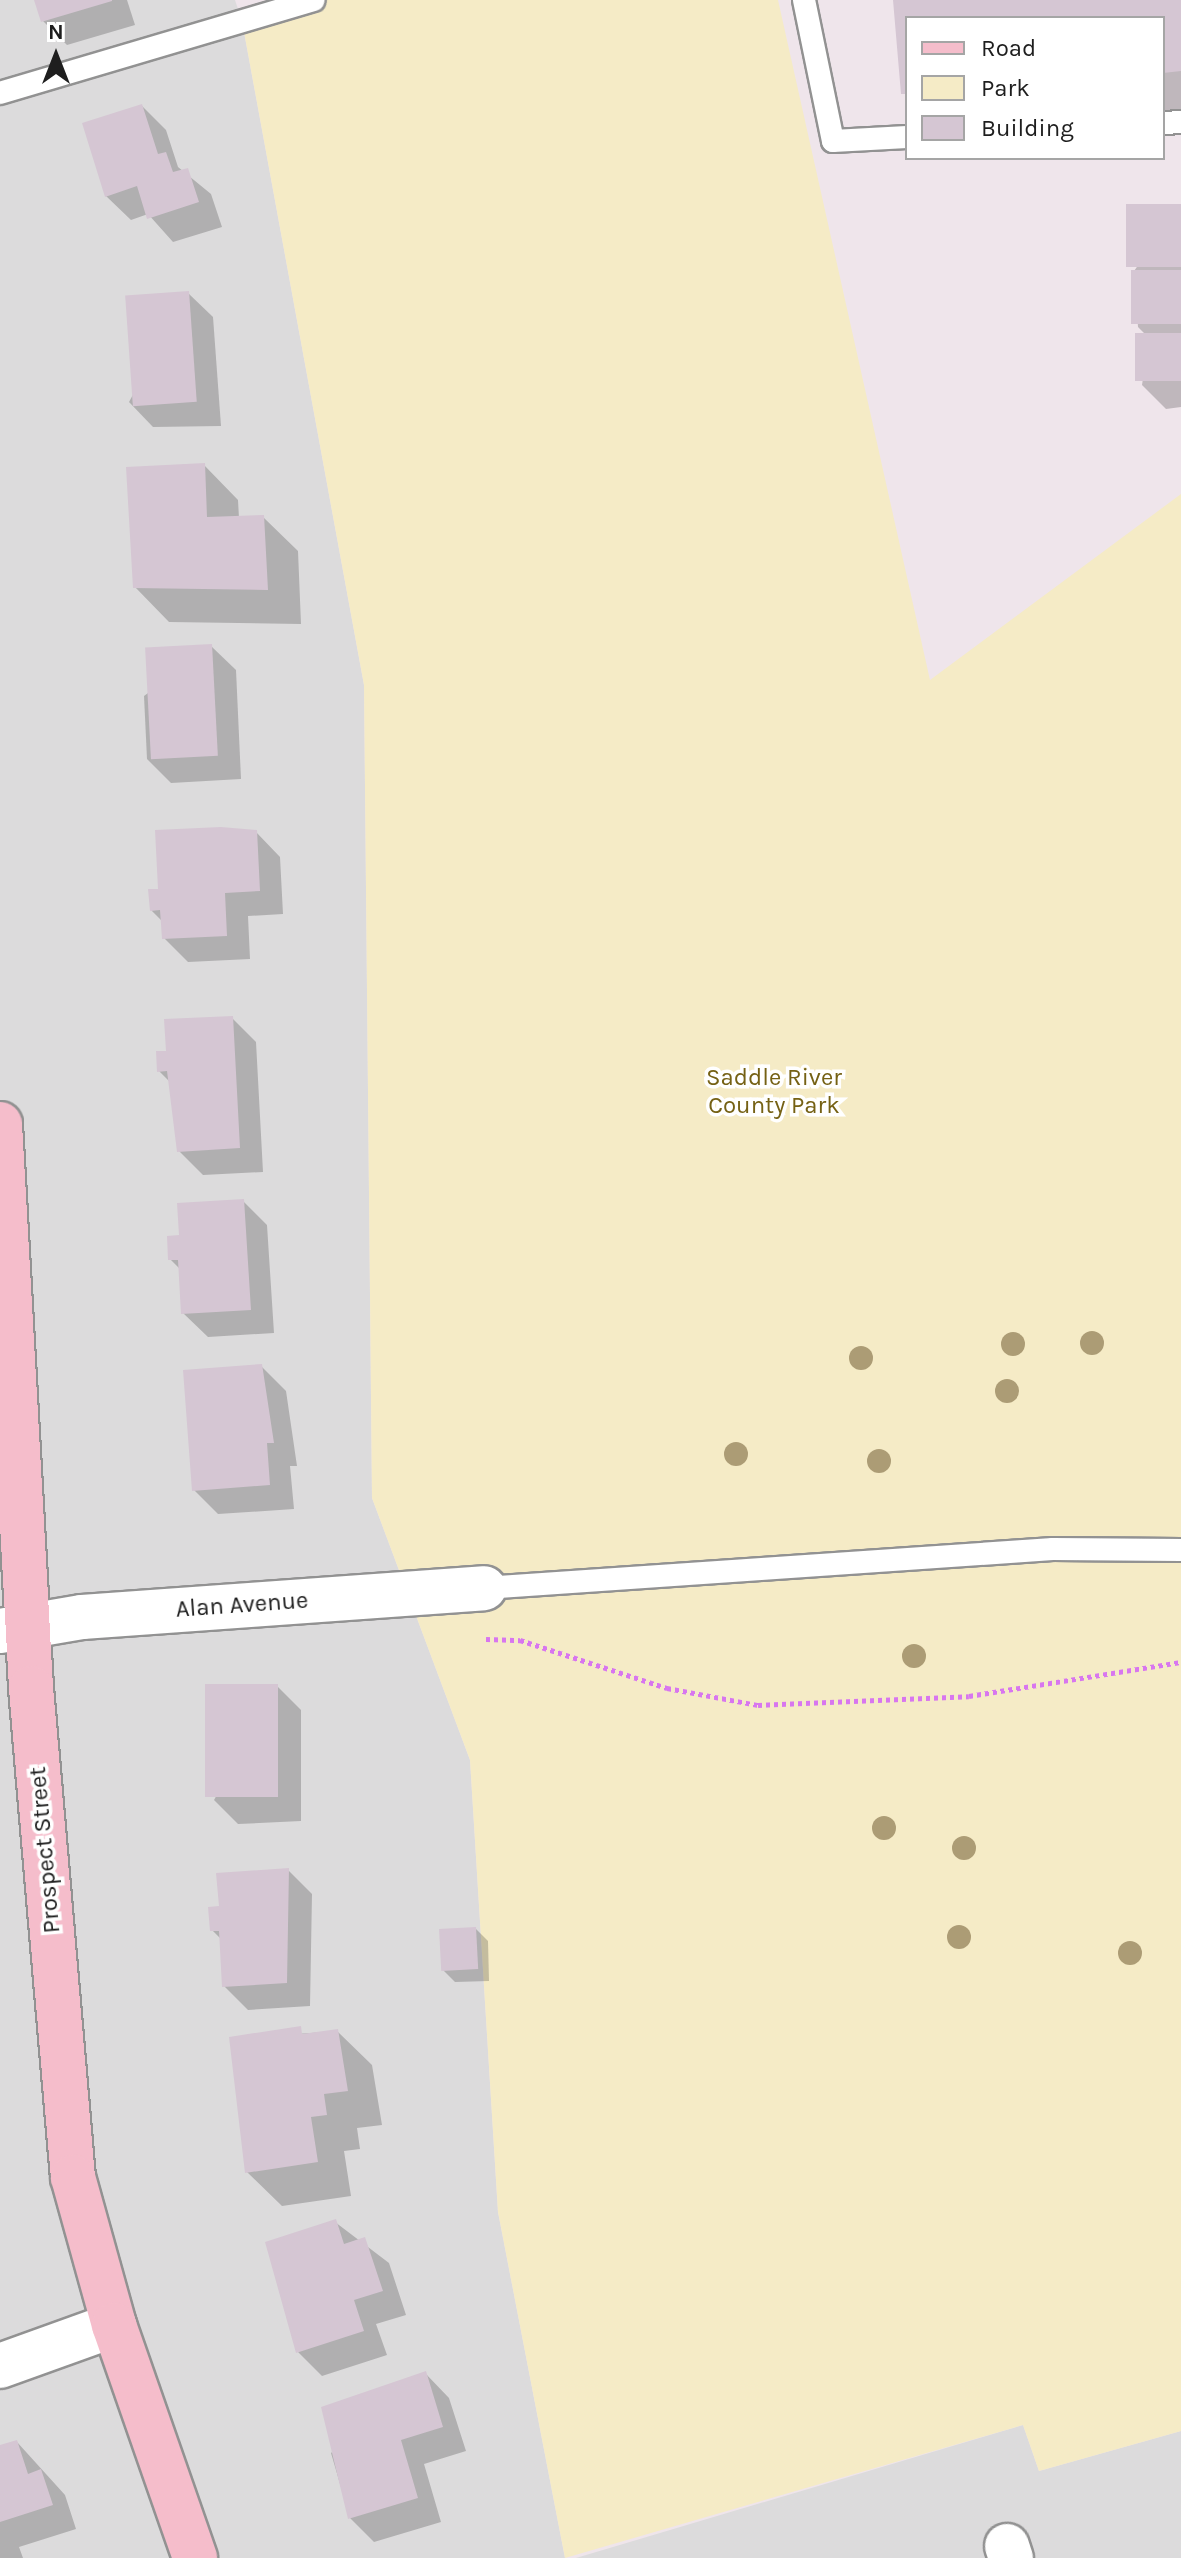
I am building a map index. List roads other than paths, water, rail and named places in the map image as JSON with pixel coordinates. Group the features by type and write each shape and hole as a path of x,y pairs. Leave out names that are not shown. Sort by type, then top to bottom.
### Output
{"main road":[{"name":"Prospect Street","path":"0,1124 14,1628 73,2177 114,2325 195,2558"}],"street":[{"name":"Alan Avenue","path":"14,1628 484,1588"},
{"path":"0,2366 114,2325"}],"lane":[{"path":"0,93 313,0"},
{"path":"804,0 833,141 905,137"},
{"path":"484,1588 1053,1549 1180,1548"}],"park label":[{"name":"Saddle River County Park","path":"774,1092"}]}
